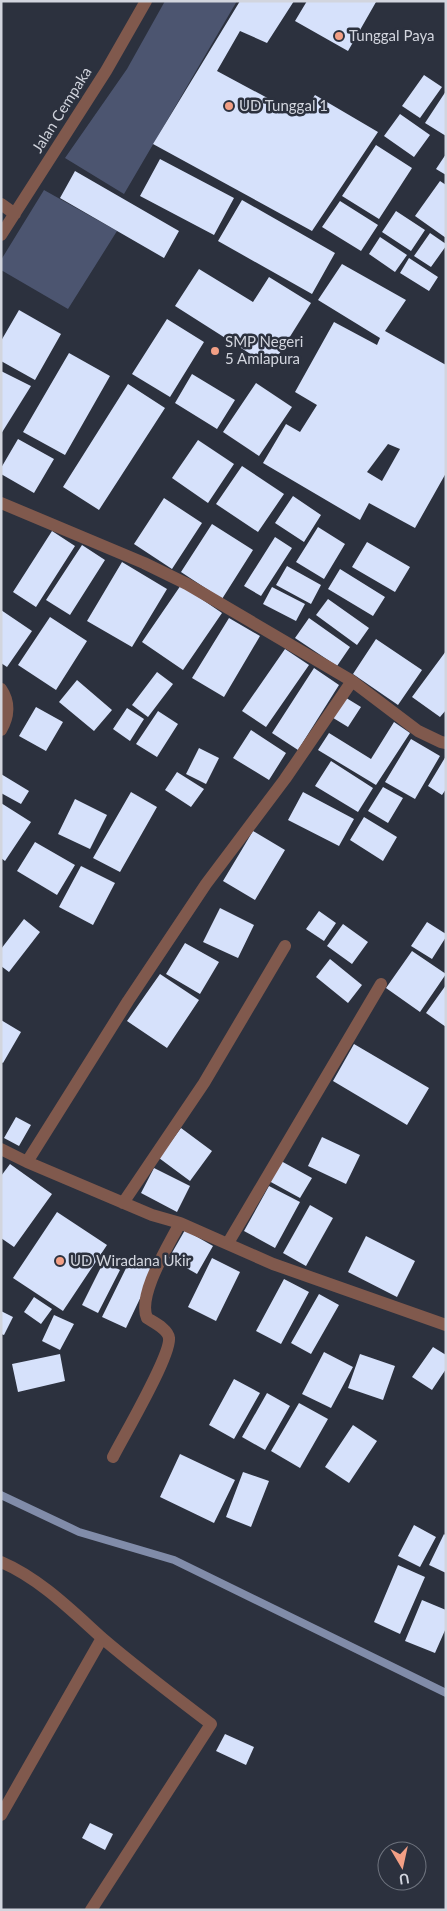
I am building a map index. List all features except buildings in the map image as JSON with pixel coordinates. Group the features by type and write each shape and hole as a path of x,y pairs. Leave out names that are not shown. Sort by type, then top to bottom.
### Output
{"street":[{"name":"Jalan Cempaka","path":"1,234 106,71 146,1"},
{"path":"1,204 15,214"},
{"path":"1,503 187,584 352,681 418,731 440,742 446,742"},
{"path":"27,1162 128,1002 206,884 285,779 352,681"},
{"path":"1,689 6,696 8,712 1,730"},
{"path":"123,1203 204,1083 285,946"},
{"path":"228,1243 381,984"},
{"path":"1,1149 123,1203 152,1215 180,1223 273,1264 446,1325"},
{"path":"112,1457 157,1373 167,1349 169,1338 167,1333 147,1318 144,1305 148,1287 180,1223"},
{"path":"1,1562 49,1592 102,1638 211,1724 91,1910"},
{"path":"1,1815 102,1638"}],"shaded area":[{"path":"165,1 237,1 124,194 65,158 127,69"},
{"path":"44,190 117,231 68,309 1,270 1,260"}],"waterway":[{"path":"1,1495 79,1532 174,1560 446,1693"}],"place":[{"name":"Tunggal Paya","path":"339,36"},
{"name":"UD Tunggal 1","path":"229,106"},
{"name":"SMP Negeri 5 Amlapura","path":"215,351"},
{"name":"UD Wiradana Ukir","path":"60,1261"}]}
